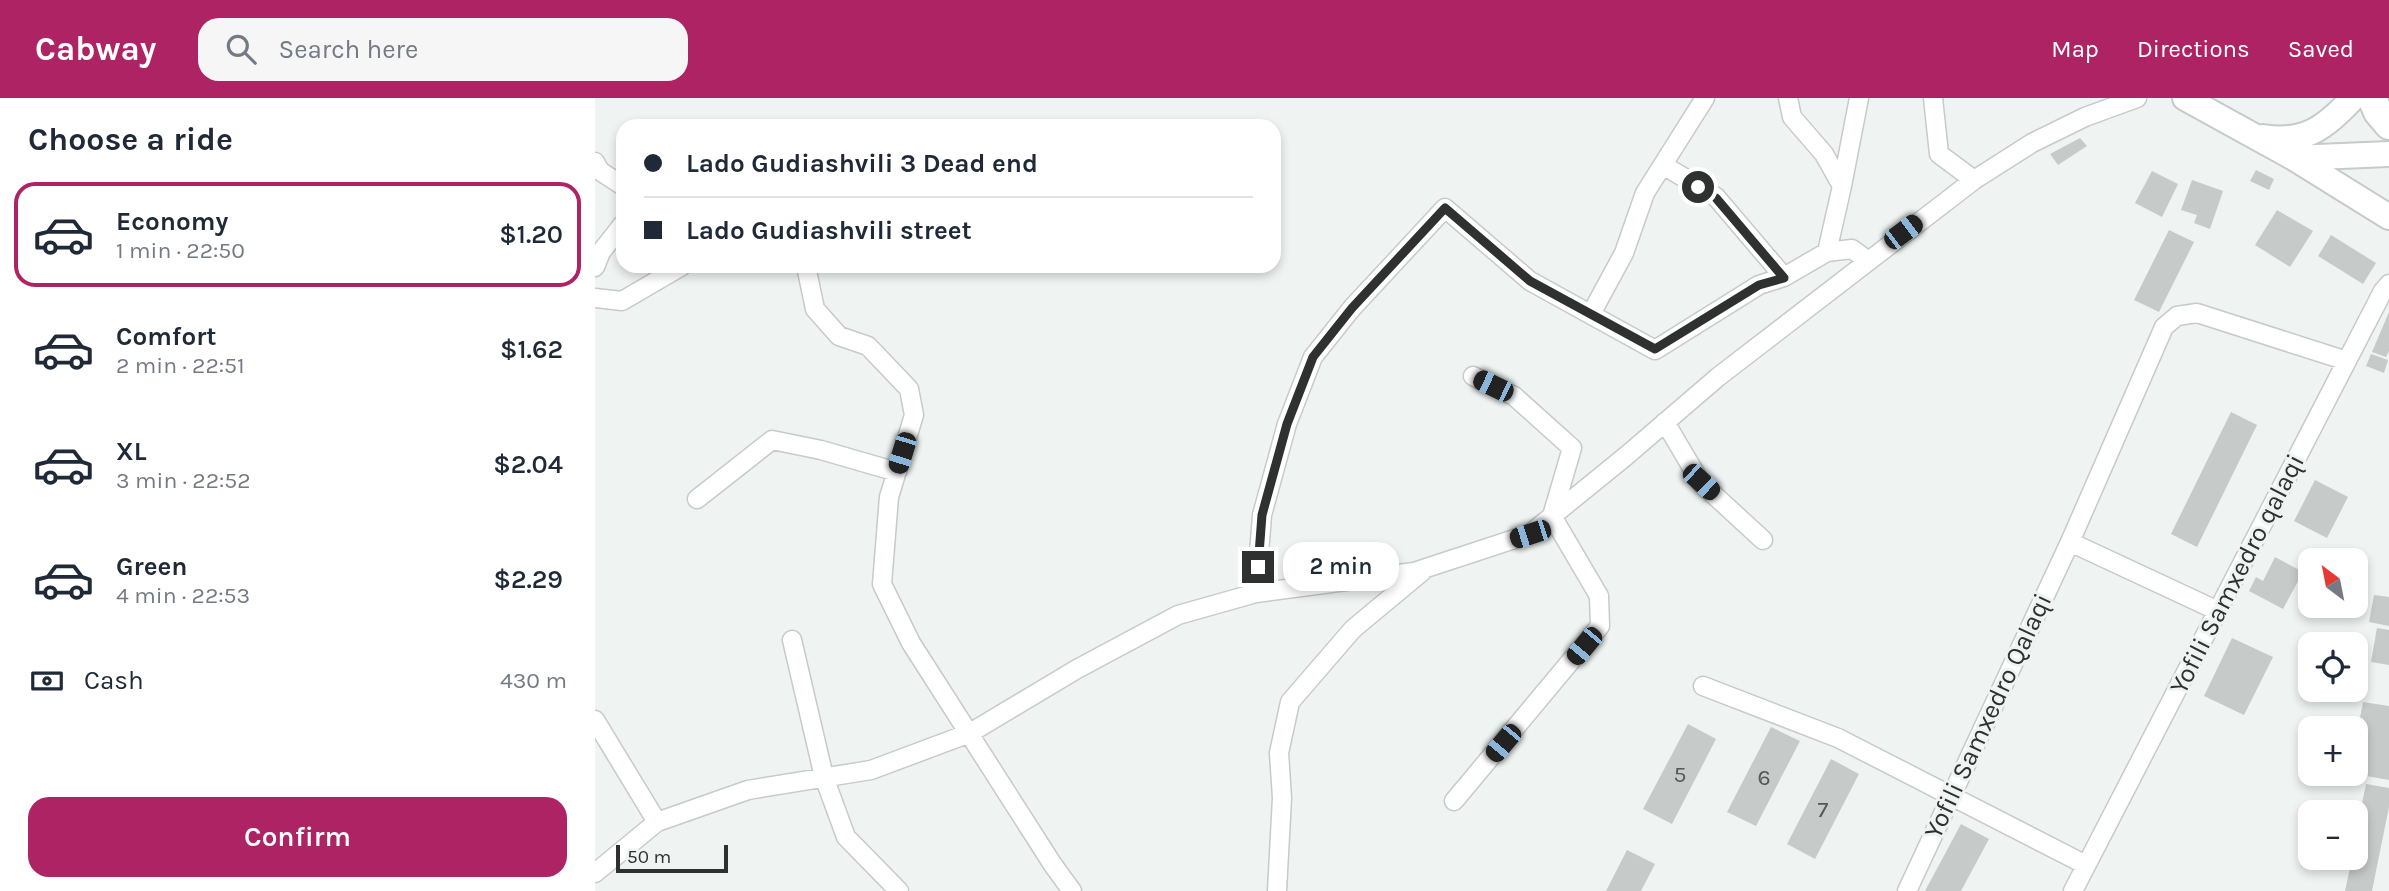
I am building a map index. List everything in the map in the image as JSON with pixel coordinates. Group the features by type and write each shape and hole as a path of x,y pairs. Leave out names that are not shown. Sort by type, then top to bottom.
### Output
{"main road":[{"path":"2185,98 2294,158 2389,217"},
{"path":"2254,135 2279,139 2306,135 2325,125 2353,98"},
{"path":"2294,158 2389,154"}],"street":[{"path":"1591,314 1624,253 1645,193 1705,98"},
{"path":"1788,98 1792,117 1823,154 1842,186"},
{"path":"1827,252 1859,98"},
{"path":"1933,98 1939,154 1974,180"},
{"path":"595,873 657,822 748,790 871,770 970,733 1077,669 1178,615 1256,593 1414,572 1530,534 1717,377 1974,180 2032,143 2085,117 2137,98"},
{"path":"595,162 600,171 616,181"},
{"path":"1663,164 1716,198 1784,278"},
{"path":"1256,593 1262,515 1287,424 1313,357 1352,308 1445,208 1530,281 1655,349 1759,285 1784,278 1827,252 1851,249 1867,260"},
{"path":"595,267 601,252 616,233"},
{"path":"595,298 622,301 671,273"},
{"path":"807,273 815,309 839,336 868,346 909,390 914,415 889,497 882,584 911,643 1072,891"},
{"name":"Yofili Samxedro qalaqi","path":"2073,891 2389,284"},
{"name":"Yofili Samxedro Qalaqi","path":"1907,891 2070,542 2164,327 2177,316 2197,313 2347,361"},
{"path":"1454,802 1600,626 1599,596 1552,516 1572,448 1514,396 1473,376"},
{"path":"1665,422 1701,482 1763,540"},
{"path":"697,499 772,440 821,450 897,472"},
{"name":"Yofili Samxedro Qalaqi","path":"2070,542 2218,611"},
{"path":"1277,891 1282,798 1279,752 1290,702 1353,629 1426,568"},
{"path":"792,640 824,778 846,836 899,891"},
{"name":"Yofili Samxedro qalaqi","path":"1703,686 1838,738 2087,865"},
{"path":"595,720 657,822"}],"building":[{"path":"2080,138 2087,146 2058,165 2050,154"},
{"path":"2256,170 2274,179 2269,190 2250,181"},
{"path":"2152,171 2178,184 2162,217 2135,203"},
{"path":"2192,180 2223,191 2210,229 2194,223 2197,215 2181,210"},
{"path":"2277,210 2313,231 2290,267 2255,245"},
{"path":"2169,230 2194,242 2159,312 2134,300"},
{"path":"2331,235 2376,263 2363,284 2318,256"},
{"path":"2389,312 2389,351 2386,357 2372,352"},
{"path":"2371,354 2388,360 2384,373 2366,366"},
{"path":"2231,412 2257,425 2197,547 2171,534"},
{"path":"2315,480 2348,497 2327,538 2294,521"},
{"path":"2275,557 2298,569 2298,581 2283,609 2249,591 2256,577 2263,581"},
{"path":"2374,595 2389,597 2389,626 2369,622"},
{"path":"2377,628 2389,630 2389,665 2371,662"},
{"path":"2232,638 2273,657 2244,715 2204,696"},
{"path":"2363,702 2389,706 2389,780 2368,776 2368,716 2360,716"},
{"path":"1688,724 1716,739 1672,824 1643,809"},
{"path":"1771,727 1800,741 1756,826 1727,812"},
{"path":"1831,759 1859,774 1815,859 1787,844"},
{"path":"2368,784 2389,788 2389,807 2372,891 2345,891 2349,870 2368,870 2368,800 2363,800"},
{"path":"1961,824 1989,839 1961,891 1925,891"},
{"path":"1627,850 1655,864 1641,891 1606,891"}],"route":[{"path":"1258,567 1262,515 1287,424 1313,357 1352,308 1445,208 1530,281 1655,349 1759,285 1784,278 1716,198 1698,187"}]}
